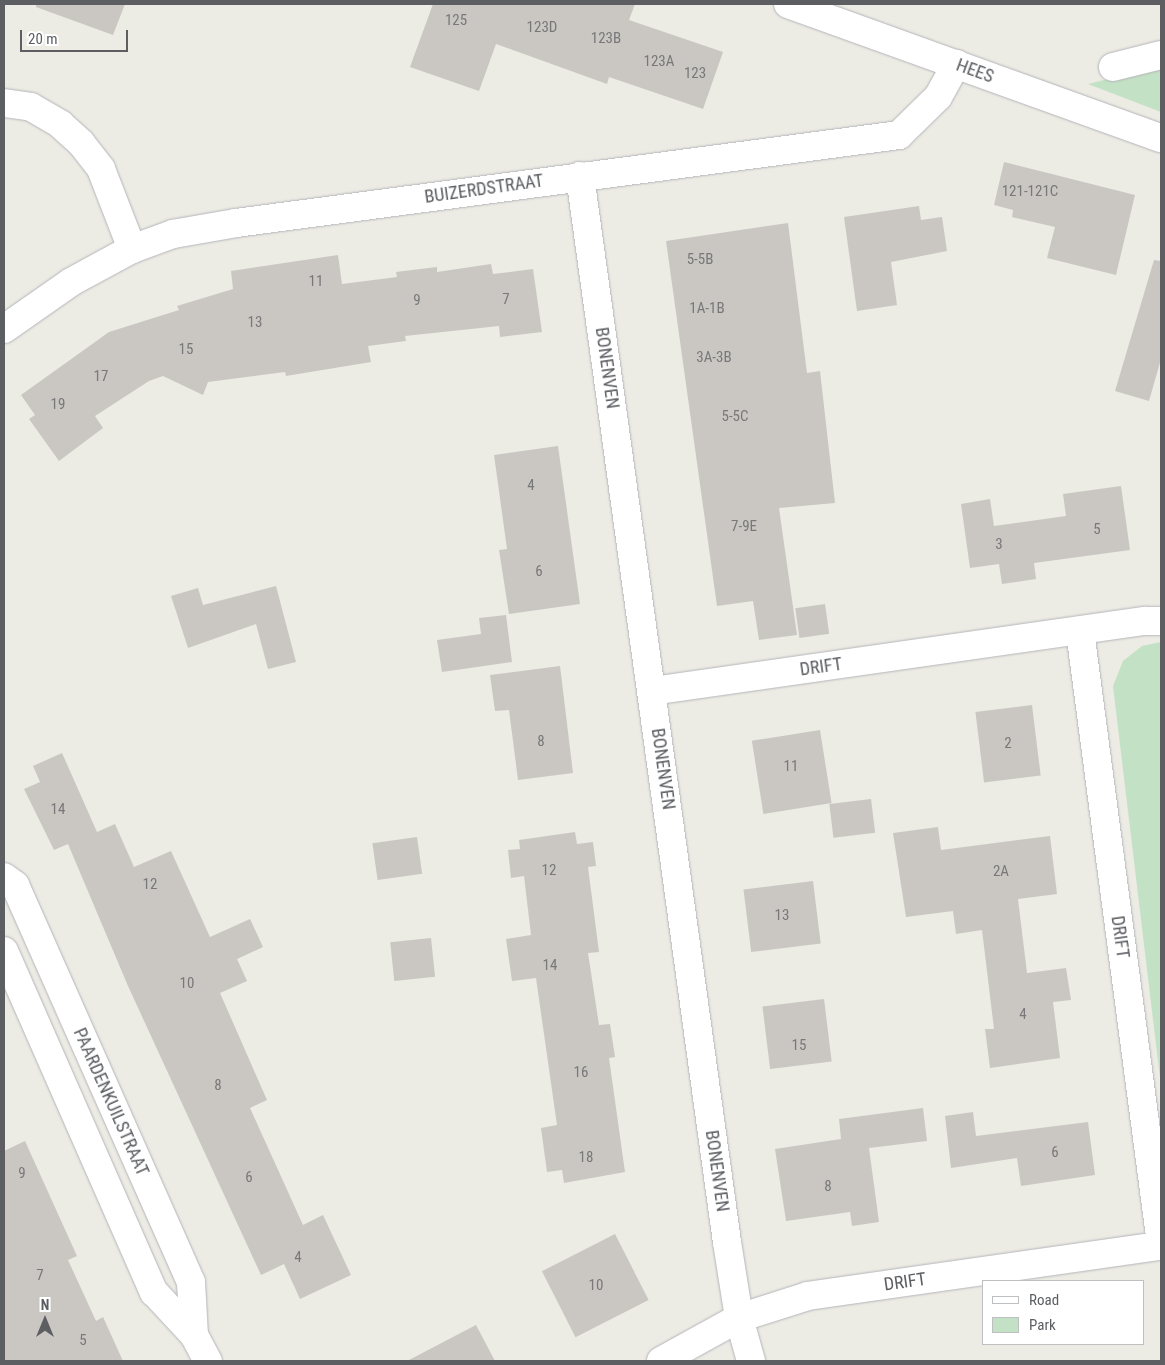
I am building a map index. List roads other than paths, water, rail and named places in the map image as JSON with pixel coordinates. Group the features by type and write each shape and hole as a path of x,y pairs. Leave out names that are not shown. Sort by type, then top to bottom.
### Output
{"street":[{"name":"HEES","path":"788,4 1161,138"},
{"path":"1113,67 1161,55"},
{"name":"BUIZERDSTRAAT","path":"4,329 71,282 132,249 173,234 236,223 580,176 899,135 938,97 956,64"},
{"path":"4,103 31,108 60,124 81,143 101,170 132,249"},
{"name":"BONENVEN","path":"580,176 739,1318 751,1361"},
{"name":"DRIFT","path":"652,691 1146,620 1161,621"},
{"name":"DRIFT","path":"661,1361 739,1318 808,1296 1161,1245 1080,631"},
{"name":"PAARDENKUILSTRAAT","path":"4,877 15,885 191,1282 194,1335"},
{"name":"PAARDENKUILSTRAAT","path":"4,951 154,1292 194,1335 208,1361"}]}
